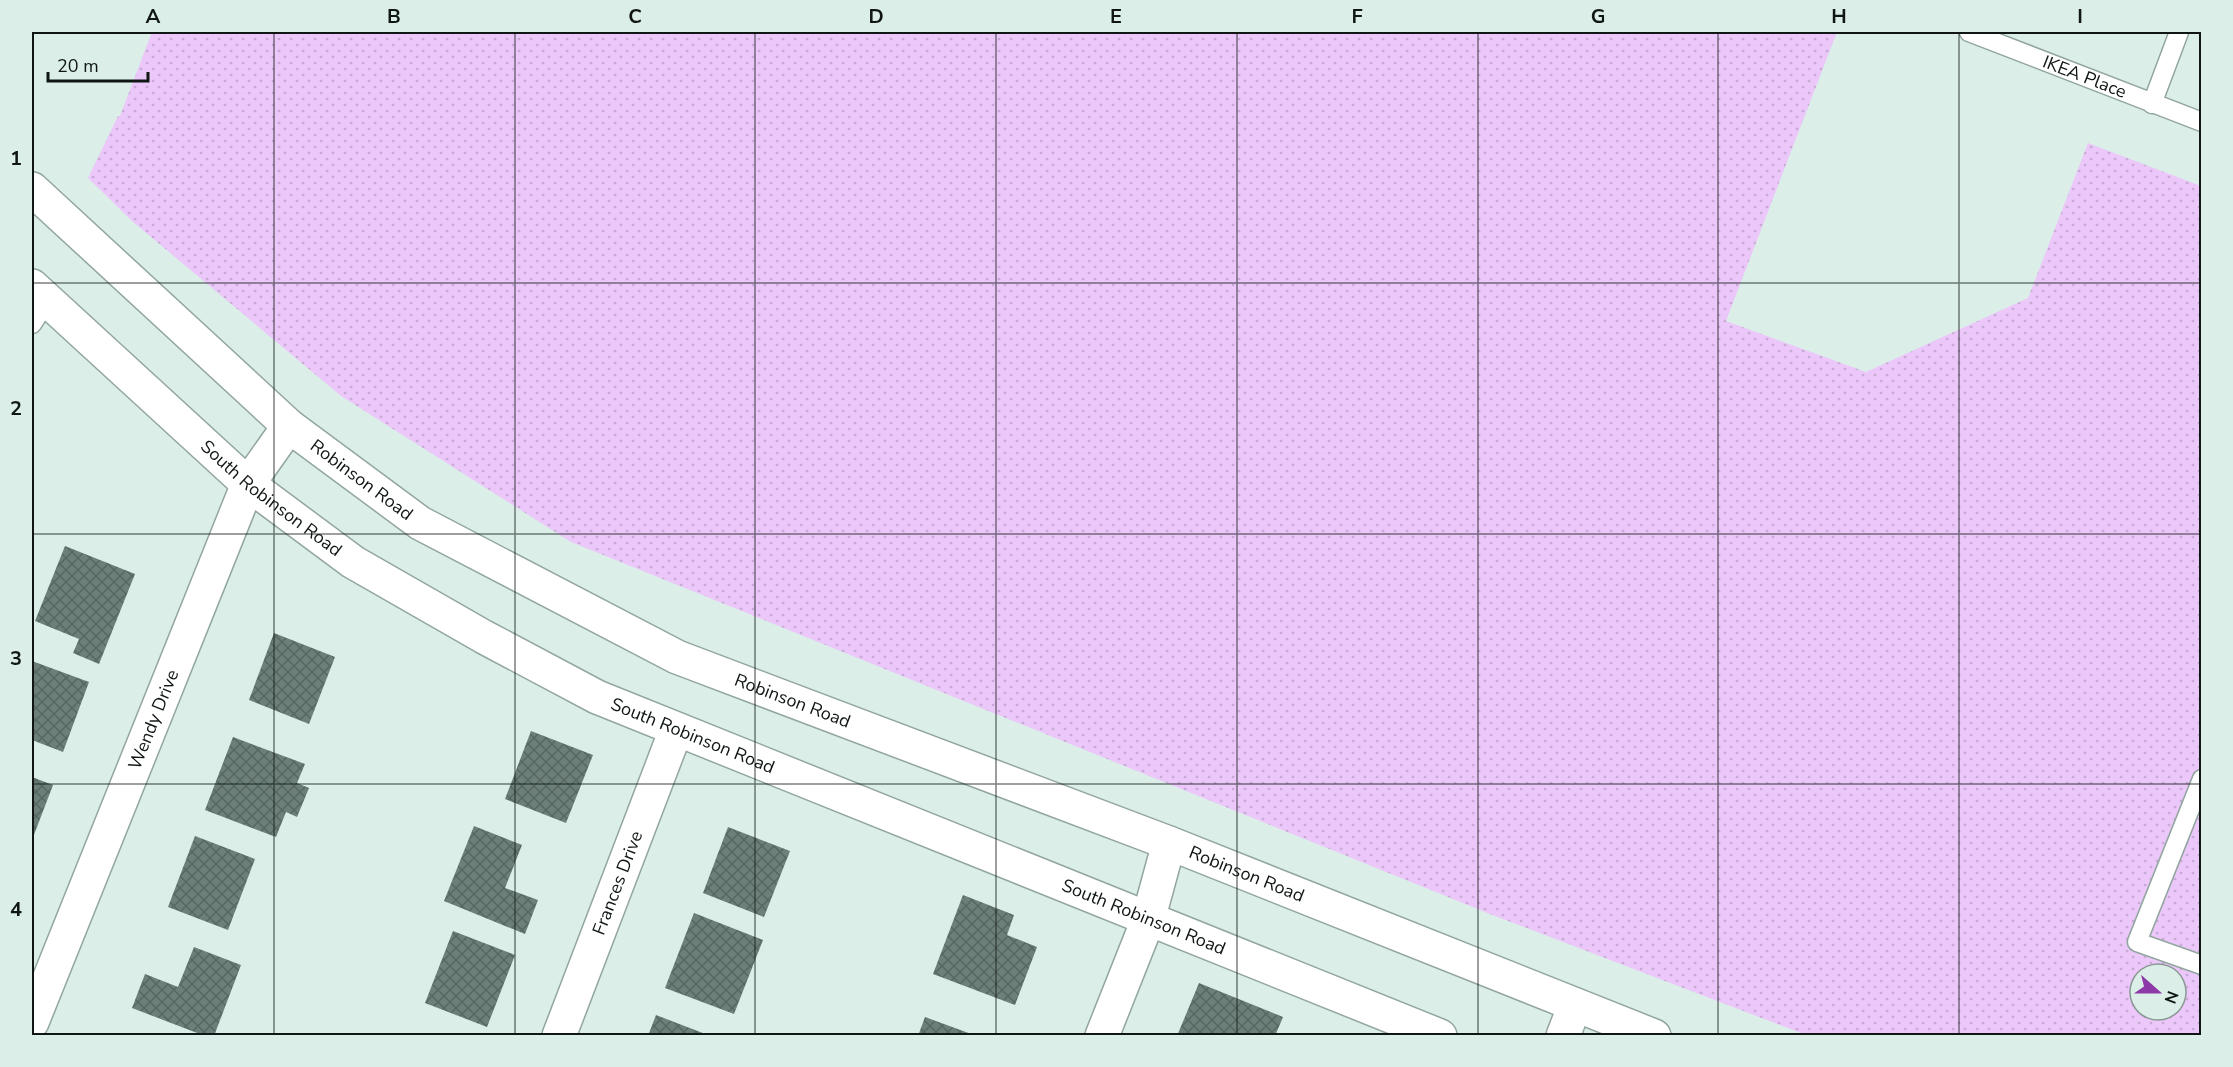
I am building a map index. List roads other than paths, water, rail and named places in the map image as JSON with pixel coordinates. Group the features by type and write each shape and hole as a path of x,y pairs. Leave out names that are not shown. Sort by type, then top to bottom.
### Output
{"street":[{"name":"Robinson Road","path":"32,189 289,426 420,523 677,657 1169,843 1654,1035"},
{"name":"South Robinson Road","path":"37,304 248,484 353,562 484,637 597,697 1148,920 1440,1035"},
{"name":"Wendy Drive","path":"32,1022 248,484 289,426"},
{"name":"Frances Drive","path":"559,1035 676,730"},
{"path":"1102,1035 1148,920 1169,843"},
{"path":"1563,1035 1575,1005"}],"lane":[{"name":"IKEA Place","path":"1969,32 2202,122"},
{"path":"2152,104 2179,32"},
{"path":"2202,779 2137,942 2202,965"}]}
